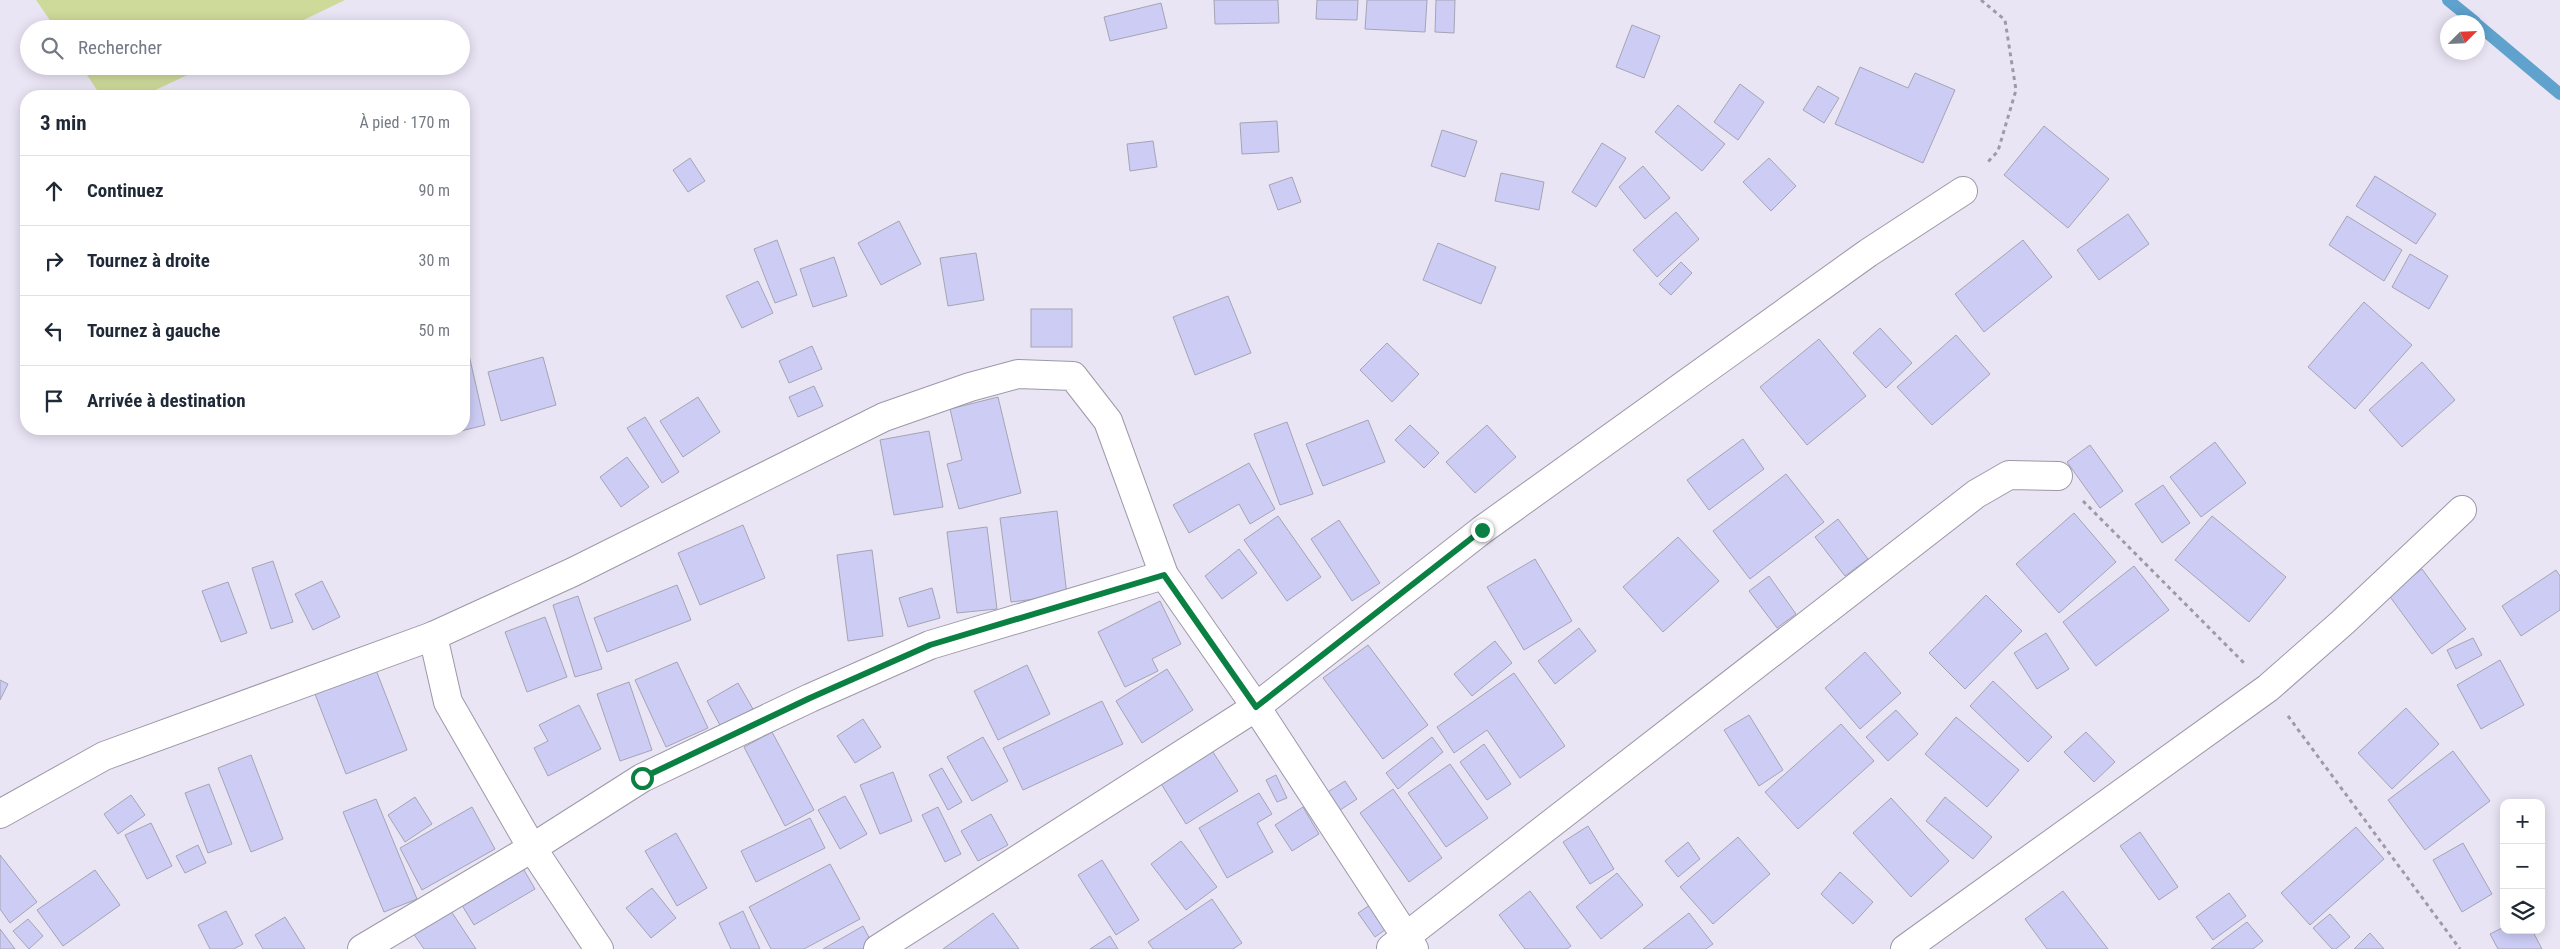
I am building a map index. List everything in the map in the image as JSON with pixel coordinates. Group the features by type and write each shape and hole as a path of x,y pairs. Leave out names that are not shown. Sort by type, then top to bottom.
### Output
{"street":[{"path":"878,949 1256,707 1490,524 1868,253 1963,190"},
{"path":"0,814 104,756 433,636 573,572 884,417 1018,374 1074,376 1108,421 1164,575 1256,707 1403,946 1976,494 2009,475 2058,476"},
{"path":"1905,949 2268,688 2350,615 2462,510"},
{"path":"362,949 532,848 642,778 810,698 930,645 1164,575"},
{"path":"433,636 448,702 532,848 599,949"}],"path":[{"path":"1963,190 1998,151 2016,90 2005,20 1981,0"}],"green space":[{"path":"36,0 345,0 304,20 50,20"},
{"path":"87,75 187,75 156,90 97,90"}],"building":[{"path":"1214,0 1278,0 1279,23 1215,24"},
{"path":"1317,0 1358,0 1357,20 1316,19"},
{"path":"1367,0 1427,0 1425,32 1365,29"},
{"path":"1436,0 1455,0 1454,33 1435,32"},
{"path":"1161,3 1167,28 1110,41 1104,17"},
{"path":"1632,25 1660,36 1644,78 1616,67"},
{"path":"1860,67 1908,88 1915,73 1955,90 1923,163 1835,124"},
{"path":"1740,84 1764,102 1738,140 1714,122"},
{"path":"1818,86 1839,98 1824,123 1803,110"},
{"path":"1678,105 1725,144 1702,171 1655,132"},
{"path":"1277,121 1279,152 1242,154 1240,123"},
{"path":"2044,126 2109,179 2068,228 2004,175"},
{"path":"1442,130 1477,141 1465,177 1431,166"},
{"path":"1153,141 1157,167 1130,171 1127,144"},
{"path":"1602,143 1626,158 1596,207 1572,192"},
{"path":"690,158 705,181 688,192 673,170"},
{"path":"1769,158 1796,186 1771,211 1743,182"},
{"path":"1643,166 1670,198 1645,219 1619,187"},
{"path":"1501,173 1544,182 1539,210 1495,201"},
{"path":"2375,176 2436,214 2416,244 2356,206"},
{"path":"1292,177 1301,202 1278,210 1269,185"},
{"path":"1676,212 1699,239 1657,277 1633,250"},
{"path":"2128,214 2149,244 2099,280 2077,250"},
{"path":"2347,216 2402,250 2384,281 2329,245"},
{"path":"899,221 921,264 881,285 858,243"},
{"path":"777,240 797,295 775,303 754,249"},
{"path":"2023,240 2052,277 1984,332 1955,294"},
{"path":"1438,243 1496,267 1481,304 1423,280"},
{"path":"976,253 984,300 948,306 940,258"},
{"path":"2410,254 2448,276 2429,309 2392,287"},
{"path":"834,257 847,296 813,307 800,269"},
{"path":"1681,262 1692,273 1671,295 1659,284"},
{"path":"758,281 773,313 742,328 726,296"},
{"path":"1228,296 1251,353 1195,375 1173,317"},
{"path":"2364,302 2412,345 2355,409 2308,367"},
{"path":"1031,309 1072,309 1072,347 1031,347"},
{"path":"1880,328 1912,363 1886,388 1853,353"},
{"path":"1956,335 1990,374 1932,425 1897,387"},
{"path":"1819,339 1866,396 1807,445 1760,387"},
{"path":"1387,343 1419,374 1392,402 1360,370"},
{"path":"812,346 822,369 789,383 779,361"},
{"path":"543,357 556,405 501,421 488,372"},
{"path":"470,359 485,425 470,429"},
{"path":"2422,362 2455,400 2402,447 2369,410"},
{"path":"814,386 823,406 798,417 789,397"},
{"path":"698,397 720,432 683,457 660,421"},
{"path":"998,397 1021,493 959,509 947,464 962,460 950,409"},
{"path":"645,417 679,472 662,483 627,428"},
{"path":"1368,420 1385,462 1323,486 1306,444"},
{"path":"1287,422 1313,494 1280,505 1254,434"},
{"path":"1410,425 1439,453 1424,468 1395,440"},
{"path":"1487,425 1516,457 1475,493 1446,462"},
{"path":"929,431 943,507 894,515 880,440"},
{"path":"1743,439 1764,469 1709,510 1687,480"},
{"path":"2215,442 2246,483 2201,517 2170,477"},
{"path":"2090,445 2123,491 2100,508 2067,462"},
{"path":"627,457 649,487 621,507 600,477"},
{"path":"1249,463 1275,509 1250,524 1239,504 1189,533 1173,505"},
{"path":"1786,474 1824,522 1750,579 1713,531"},
{"path":"2163,485 2190,523 2162,543 2135,504"},
{"path":"1057,511 1067,595 1011,602 1000,518"},
{"path":"2074,513 2116,562 2059,613 2016,564"},
{"path":"1278,516 1321,577 1287,601 1244,540"},
{"path":"2212,516 2286,577 2249,622 2175,560"},
{"path":"1838,519 1868,559 1845,576 1815,537"},
{"path":"1339,520 1380,583 1352,601 1311,539"},
{"path":"743,525 765,578 700,605 678,553"},
{"path":"987,527 997,609 957,613 947,532"},
{"path":"1678,537 1719,581 1663,632 1623,587"},
{"path":"1239,549 1257,573 1222,599 1205,576"},
{"path":"872,550 883,636 848,641 837,555"},
{"path":"1535,559 1572,621 1524,650 1487,587"},
{"path":"273,561 293,622 271,629 252,568"},
{"path":"2134,566 2169,610 2096,666 2063,622"},
{"path":"2422,569 2466,629 2432,654 2388,594"},
{"path":"2556,570 2560,576 2560,610 2521,636 2502,606"},
{"path":"1769,576 1796,614 1777,628 1749,591"},
{"path":"322,581 340,617 313,630 295,594"},
{"path":"228,582 247,633 221,642 202,591"},
{"path":"677,585 691,620 607,652 594,618"},
{"path":"932,588 940,618 908,627 899,598"},
{"path":"1986,595 2022,631 1965,689 1929,653"},
{"path":"578,596 602,669 575,677 553,605"},
{"path":"1160,601 1181,644 1152,659 1158,671 1125,687 1098,632"},
{"path":"545,617 567,677 527,692 505,632"},
{"path":"1579,628 1596,651 1555,684 1538,661"},
{"path":"2046,633 2069,669 2037,689 2014,653"},
{"path":"2473,638 2482,655 2456,669 2447,650"},
{"path":"1495,641 1512,663 1472,696 1454,674"},
{"path":"1368,645 1428,725 1383,759 1323,678"},
{"path":"1865,652 1901,693 1860,729 1825,688"},
{"path":"2500,660 2524,705 2481,729 2457,685"},
{"path":"677,662 708,728 666,747 635,680"},
{"path":"1027,665 1050,714 998,740 974,691"},
{"path":"1167,669 1193,710 1142,743 1116,701"},
{"path":"376,670 407,750 346,774 315,694"},
{"path":"1514,673 1565,746 1520,778 1487,730 1454,753 1437,727"},
{"path":"0,680 8,684 0,700"},
{"path":"1993,681 2052,737 2028,762 1970,706"},
{"path":"629,682 652,750 620,761 597,694"},
{"path":"738,683 753,709 721,727 707,701"},
{"path":"1102,701 1123,744 1023,790 1003,748"},
{"path":"579,705 601,749 548,776 534,748 548,741 539,725"},
{"path":"2406,708 2439,744 2392,789 2358,753"},
{"path":"1896,710 1918,734 1888,761 1866,737"},
{"path":"1749,715 1783,770 1759,786 1724,730"},
{"path":"1956,717 2019,770 1987,807 1925,754"},
{"path":"863,719 881,747 855,763 837,736"},
{"path":"1841,724 1874,761 1798,829 1765,792"},
{"path":"772,732 814,810 785,826 744,747"},
{"path":"2086,732 2115,762 2094,782 2064,752"},
{"path":"983,737 1008,781 972,801 947,757"},
{"path":"1432,737 1443,752 1398,789 1386,773"},
{"path":"1484,744 1511,784 1487,800 1460,762"},
{"path":"1211,749 1238,791 1186,824 1160,782"},
{"path":"2453,751 2490,801 2425,850 2388,800"},
{"path":"251,755 283,839 251,852 218,768"},
{"path":"1450,764 1488,818 1446,847 1408,793"},
{"path":"942,768 962,802 948,810 929,775"},
{"path":"893,772 912,821 880,834 860,785"},
{"path":"1276,775 1287,798 1277,802 1266,780"},
{"path":"1345,781 1357,799 1334,814 1323,795"},
{"path":"209,784 232,844 208,853 185,793"},
{"path":"1393,789 1442,858 1409,882 1360,813"},
{"path":"1259,793 1272,814 1257,823 1273,852 1227,878 1199,828"},
{"path":"131,795 145,815 118,834 104,814"},
{"path":"845,796 867,834 840,849 818,810"},
{"path":"415,797 432,824 405,842 388,815"},
{"path":"1945,797 1992,837 1973,859 1926,821"},
{"path":"1891,798 1949,861 1911,897 1853,833"},
{"path":"376,799 417,899 384,912 343,812"},
{"path":"472,807 495,849 422,890 400,848"},
{"path":"938,807 961,854 945,862 922,815"},
{"path":"1303,807 1319,834 1292,851 1275,825"},
{"path":"991,814 1008,845 978,861 961,831"},
{"path":"810,818 825,848 756,882 741,851"},
{"path":"151,823 172,866 147,879 125,835"},
{"path":"1588,826 1614,869 1590,884 1563,842"},
{"path":"2356,827 2384,859 2310,925 2281,893"},
{"path":"2140,832 2178,887 2159,900 2120,846"},
{"path":"676,833 707,888 677,906 645,851"},
{"path":"1738,837 1770,874 1713,924 1680,887"},
{"path":"1181,841 1217,887 1186,910 1151,864"},
{"path":"1688,842 1700,859 1678,877 1665,861"},
{"path":"2463,843 2492,894 2462,912 2433,860"},
{"path":"198,845 206,863 185,873 176,856"},
{"path":"0,855 37,902 10,923 0,909"},
{"path":"1102,860 1139,920 1116,935 1078,875"},
{"path":"830,864 860,919 804,949 771,949 749,907"},
{"path":"521,865 535,889 474,925 460,902"},
{"path":"95,870 120,905 63,946 37,910"},
{"path":"1840,872 1873,902 1853,924 1821,894"},
{"path":"1617,873 1643,905 1601,939 1576,907"},
{"path":"652,888 676,918 651,938 626,908"},
{"path":"1530,891 1571,946 1567,949 1525,949 1499,915"},
{"path":"2063,891 2108,949 2047,949 2025,919"},
{"path":"2229,893 2246,916 2213,940 2196,917"},
{"path":"1212,899 1242,943 1233,949 1153,949 1148,942"},
{"path":"1376,901 1392,925 1375,937 1358,913"},
{"path":"449,908 476,949 424,949 413,933"},
{"path":"226,911 243,944 234,949 210,949 198,925"},
{"path":"743,911 760,949 731,949 719,923"},
{"path":"993,913 1019,949 943,949"},
{"path":"1689,913 1713,944 1706,949 1643,949"},
{"path":"2330,914 2350,937 2336,949 2332,949 2313,928"},
{"path":"285,917 305,949 263,949 255,935"},
{"path":"28,919 43,936 29,949 13,931"},
{"path":"2247,922 2263,941 2253,949 2211,949"},
{"path":"863,926 873,945 866,949 823,949"},
{"path":"0,929 15,949 0,949"},
{"path":"2500,929 2500,934 2534,934 2542,949 2498,949 2490,934"},
{"path":"2370,933 2384,949 2354,949"},
{"path":"1110,936 1118,949 1090,949"}],"waterway":[{"path":"2448,0 2466,15"},
{"path":"2485,31 2560,94"}],"route":[{"path":"642,778 810,698 930,645 1164,575 1256,707 1482,530"}]}
